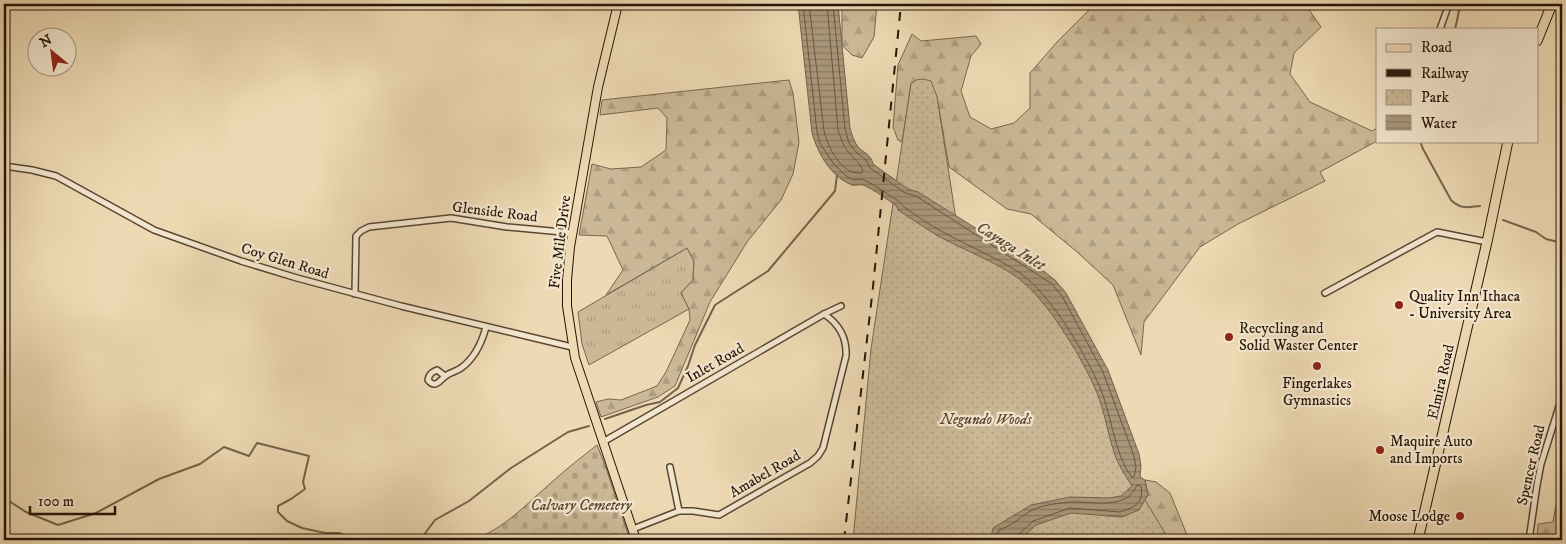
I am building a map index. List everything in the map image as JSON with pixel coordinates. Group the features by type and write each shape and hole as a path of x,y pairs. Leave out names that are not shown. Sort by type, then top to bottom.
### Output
{"highway":[{"path":"1538,39 1552,4"},
{"name":"Elmira Road","path":"1418,540 1487,242 1508,142"}],"main road":[{"name":"Five Mile Drive","path":"618,4 598,88 573,233 567,280 567,306 572,347 636,540"}],"street":[{"path":"1440,28 1449,4"},
{"name":"Coy Glen Road","path":"4,166 56,176 142,224 190,244 297,278 355,294 572,347"},
{"name":"Glenside Road","path":"355,294 356,236 361,230 369,227 452,218 507,227 573,233"},
{"path":"1325,293 1437,232 1487,242"},
{"name":"Inlet Road","path":"603,442 841,306"},
{"name":"Amabel Road","path":"633,529 679,511 719,515 810,463 818,456 823,448 846,356 844,337 832,320 824,314"},
{"path":"445,376 470,360 483,338 486,327"},
{"name":"Spencer Road","path":"1529,540 1541,464 1562,397"},
{"path":"670,467 679,511"}],"green space":[{"path":"842,4 877,4 874,37 862,58 852,55 842,45"},
{"path":"1095,4 1305,4 1321,27 1294,53 1290,74 1310,102 1372,131 1376,129 1376,142 1320,172 1325,181 1238,224 1200,247 1144,322 1141,355 1113,285 1031,214 1007,209 949,167 937,97 911,84 902,142 898,140 893,127 898,65 912,34 921,41 976,36 981,44 971,56 961,91 970,117 991,129 1014,123 1030,108 1030,73 1057,42"},
{"path":"789,80 793,93 799,142 793,174 781,200 747,242 710,302 675,386 658,397 601,417 596,402 608,399 621,400 657,386 666,372 690,320 689,309 681,293 693,280 694,261 687,248 606,295 623,270 607,236 579,235 592,164 611,169 641,167 666,150 667,118 658,108 600,115 602,100"},
{"name":"Negundo Woods","path":"916,80 931,81 937,97 958,232 1016,265 1065,314 1141,493 1169,540 853,540 871,349 911,84"},
{"path":"687,248 694,261 693,280 681,293 689,309 589,365 582,344 578,312"},
{"name":"Calvary Cemetery","path":"597,445 630,540 471,540 483,536 504,523"},
{"path":"1145,480 1156,482 1170,493 1189,540 1020,540 1148,495"},
{"path":"1562,483 1562,540 1537,540 1538,524 1553,522"}],"water":[{"path":"798,4 838,4 850,128 857,146 870,157 873,164 908,189 918,192 1041,269 1055,280 1066,293 1108,370 1139,454 1140,477 1145,480 1148,495 1139,510 1122,517 1071,513 1036,525 1020,540 988,540 991,537 993,528 1031,505 1070,497 1109,498 1121,496 1132,486 1116,457 1100,402 1088,373 1051,313 1029,288 1018,278 999,266 930,231 898,210 897,206 872,189 844,181 826,164 812,133"}],"waterway":[{"path":"1455,28 1461,4"},
{"path":"1420,142 1451,200 1461,207 1480,206"},
{"path":"605,419 660,402 678,388 695,345 715,305 768,271 835,191 837,175"},
{"path":"1503,220 1536,232 1546,239 1562,243"},
{"path":"420,540 435,520 469,501 511,468 568,432 589,426"},
{"path":"4,500 9,501 26,512 58,525 96,513 159,479 200,464 224,447 249,456 257,443 309,456 303,482 305,489 278,506 278,512 287,521 302,528 325,533 339,533 357,540"}],"railway":[{"path":"844,540 873,287 901,4"}],"place":[{"name":"Quality Inn Ithaca - University Area","path":"1399,305"},
{"name":"Recycling and Solid Waster Center","path":"1229,337"},
{"name":"Fingerlakes Gymnastics","path":"1317,366"},
{"name":"Maquire Auto and Imports","path":"1380,450"},
{"name":"Moose Lodge","path":"1460,516"}],"water label":[{"name":"Cayuga Inlet","path":"1011,246"}]}
